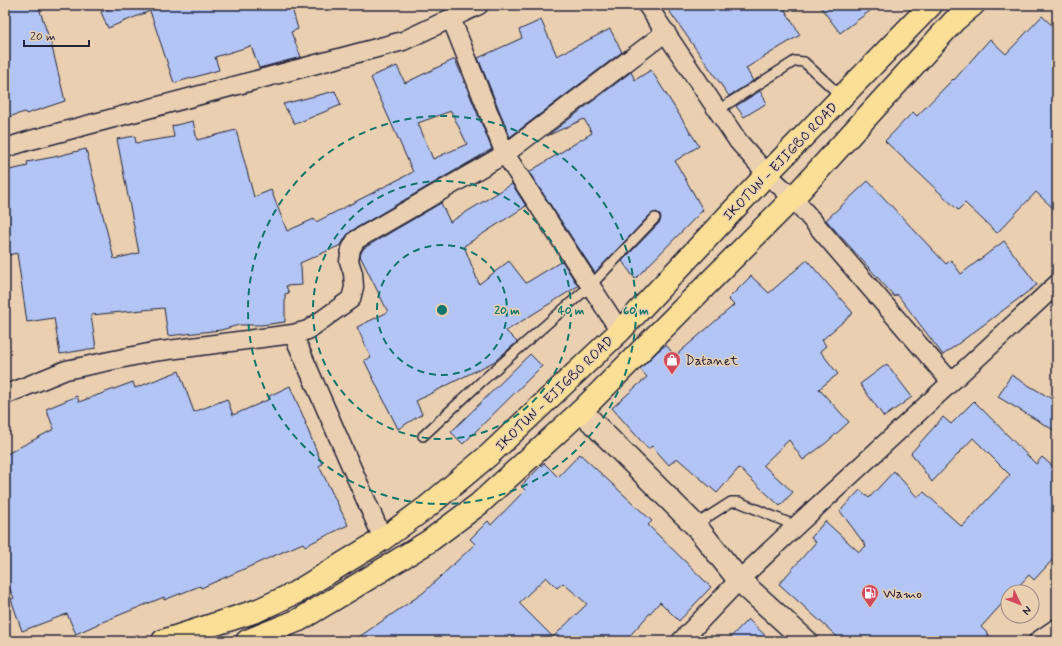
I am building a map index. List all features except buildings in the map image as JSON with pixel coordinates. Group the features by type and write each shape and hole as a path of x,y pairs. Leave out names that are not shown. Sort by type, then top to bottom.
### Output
{"main road":[{"name":"IKOTUN - EJIGBO ROAD","path":"163,641 256,610 295,593 383,539 427,507 489,455 620,331 767,174 931,5"},
{"name":"IKOTUN - EJIGBO ROAD","path":"247,641 299,620 428,542 479,504 581,411 793,198 954,21 973,5"}],"street":[{"path":"5,148 403,41 479,5"},
{"path":"648,5 738,141 767,174 793,198 951,382"},
{"path":"450,18 505,154 620,331"},
{"path":"5,395 66,370 153,352 293,334 308,330 351,299 354,287 353,273 349,261 351,248 356,240 505,154 666,32"},
{"path":"681,641 739,580 1057,284"},
{"path":"293,334 383,539"},
{"path":"581,411 695,525 739,580 806,641"},
{"path":"1038,641 1057,628"}],"lane":[{"path":"718,110 795,61 804,62 842,97"},
{"path":"423,436 481,382 591,286 655,218"},
{"path":"695,525 731,502 739,502 796,526"}],"place":[{"name":"Datanet","path":"672,375"},
{"name":"Wamo","path":"870,608"}]}
